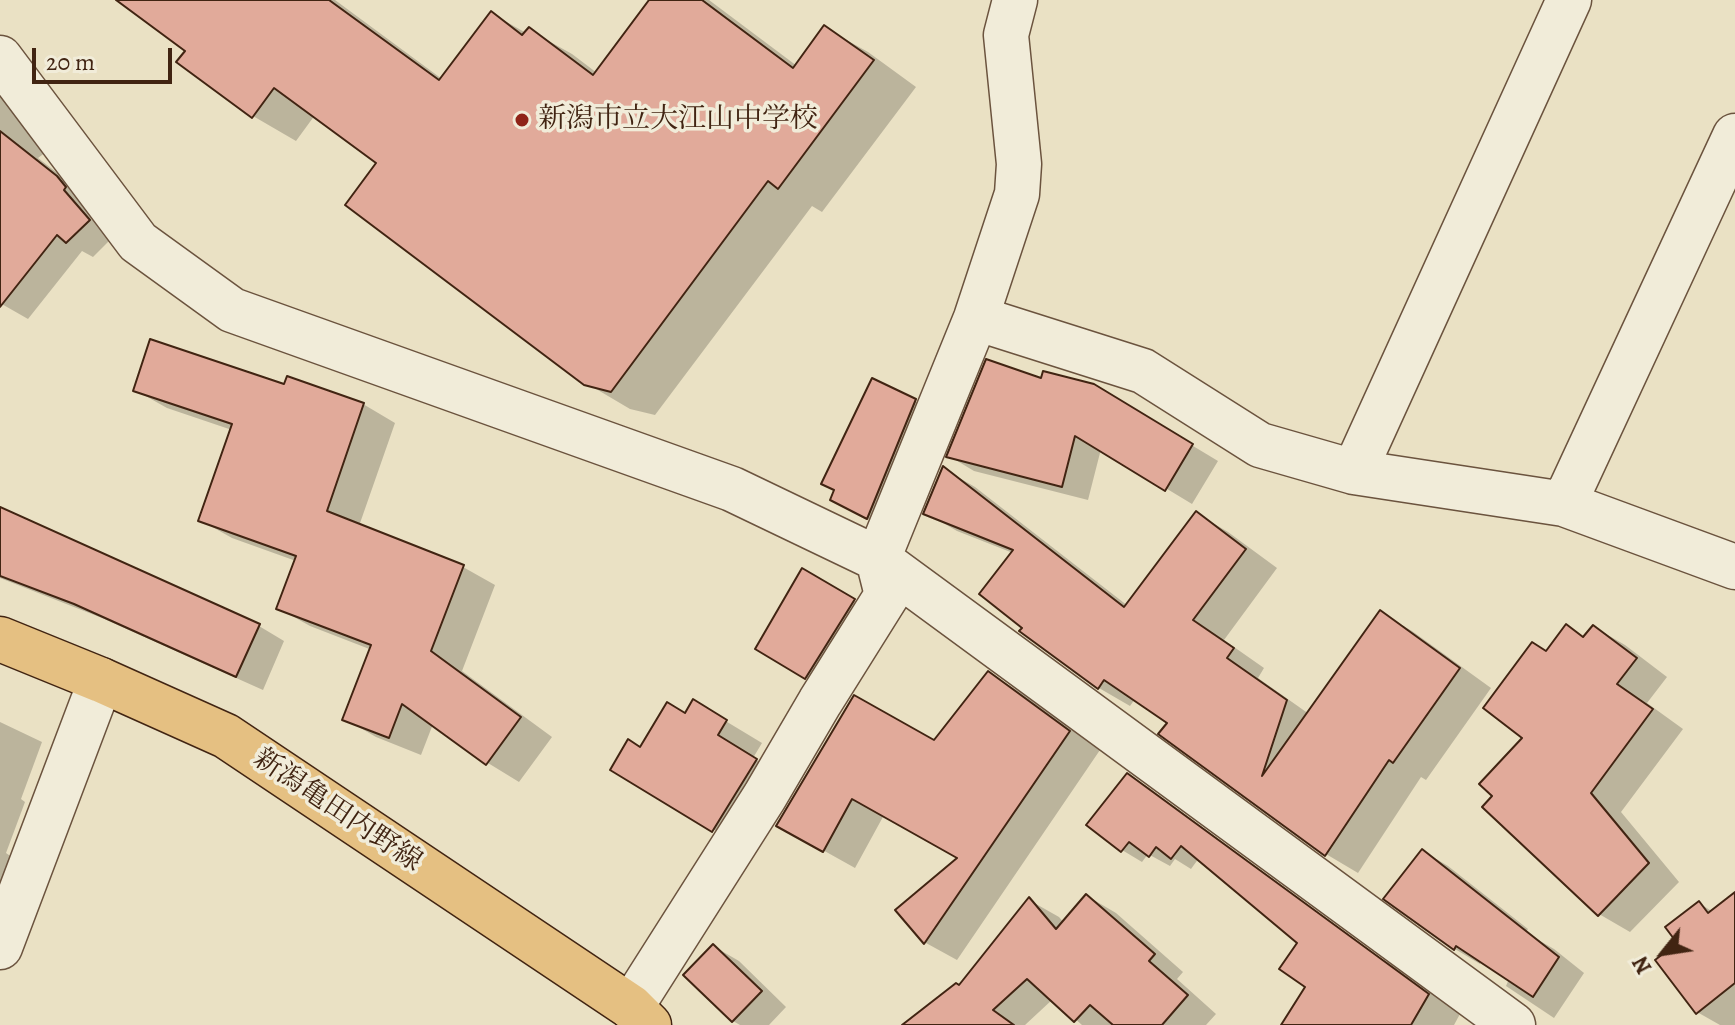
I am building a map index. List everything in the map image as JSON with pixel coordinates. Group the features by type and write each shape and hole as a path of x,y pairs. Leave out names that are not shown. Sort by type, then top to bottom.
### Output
{"main road":[{"name":"新潟亀田内野線","path":"0,639 226,736 640,1016"}],"street":[{"path":"640,1016 765,796 887,595 878,559 976,318 1017,194 1019,164 1006,35 1015,0"},
{"path":"1354,472 1569,0"},
{"path":"0,58 138,242 232,310 732,489 878,559 1513,1025"},
{"path":"1564,504 1735,136"},
{"path":"976,318 1143,371 1260,445 1354,472 1564,504 1735,567"},
{"path":"0,947 101,680"}],"building":[{"path":"116,0 329,0 439,80 491,11 522,35 529,27 593,75 649,0 702,0 793,68 824,25 874,60 778,189 768,181 611,392 584,385 345,205 376,163 274,88 252,118 176,62 185,51"},
{"path":"0,131 57,176 66,187 64,190 90,220 66,243 57,235 0,307"},
{"path":"150,339 284,384 287,376 364,403 327,511 464,565 431,651 521,717 486,765 402,704 389,738 342,720 371,645 276,609 296,556 198,521 232,424 133,391"},
{"path":"986,359 1041,378 1043,371 1094,384 1193,444 1165,491 1075,436 1062,487 946,457"},
{"path":"872,378 916,399 867,519 830,500 834,490 821,484"},
{"path":"943,466 1124,607 1196,511 1246,549 1193,620 1234,648 1227,658 1287,700 1262,776 1380,610 1460,668 1393,763 1389,760 1325,856 1158,734 1167,723 1104,680 1098,689 1019,631 1022,628 979,594 1013,550 923,514"},
{"path":"0,507 260,624 236,677 74,604 0,576"},
{"path":"802,568 855,599 805,679 755,649"},
{"path":"1566,624 1583,637 1593,625 1637,658 1617,684 1653,709 1591,793 1649,863 1598,916 1482,807 1492,796 1479,784 1522,738 1483,708 1532,642 1546,651"},
{"path":"988,671 1070,731 924,944 895,910 957,858 852,799 823,852 776,826 854,695 934,740"},
{"path":"693,699 727,720 718,735 757,759 712,832 610,770 628,739 640,747 667,702 685,713"},
{"path":"1127,773 1429,994 1411,1025 1281,1025 1305,987 1279,969 1297,943 1181,846 1171,859 1156,847 1149,857 1129,842 1121,852 1086,825"},
{"path":"1422,849 1559,957 1533,997 1456,946 1454,950 1383,899"},
{"path":"1735,892 1735,983 1696,1014 1655,960 1677,943 1665,927 1699,901 1708,913"},
{"path":"1086,894 1155,954 1149,961 1188,995 1162,1025 1113,1025 1090,1005 1074,1022 1027,979 993,1010 1014,1025 902,1025 956,983 959,985 1029,897 1056,929"},
{"path":"713,944 762,991 732,1022 683,975"}],"place":[{"name":"新潟市立大江山中学校","path":"522,120"}]}
